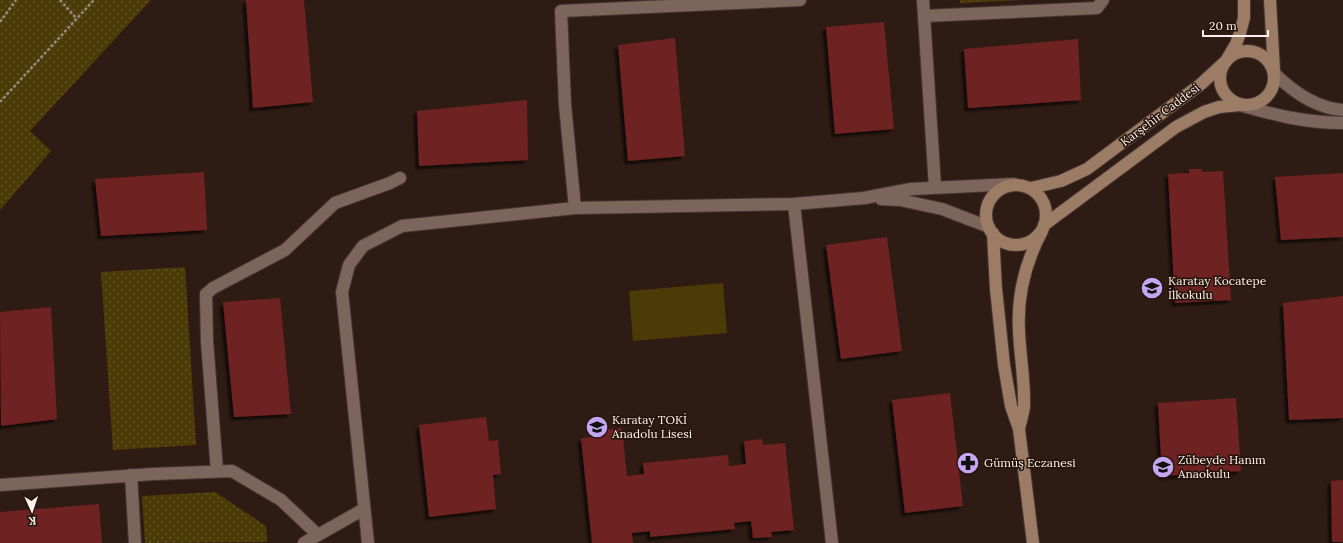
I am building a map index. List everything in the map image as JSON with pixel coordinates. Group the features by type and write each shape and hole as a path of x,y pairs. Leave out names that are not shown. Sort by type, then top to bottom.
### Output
{"street":[{"path":"575,208 565,105 559,5 800,0"},
{"path":"923,0 935,187"},
{"path":"924,16 1097,8 1103,0"},
{"name":"Karşehir Caddesi","path":"1031,188 1061,181 1092,166 1201,84 1226,61 1240,33 1244,18 1244,0"},
{"path":"1240,105 1258,103 1266,98 1272,91 1274,73 1270,0"},
{"path":"1343,110 1325,108 1309,101 1274,73 1271,65 1265,58 1254,52 1241,52 1233,55 1226,61 1222,69 1220,78 1221,87 1229,98 1240,105 1287,118 1312,122 1343,123"},
{"name":"Karşehir Caddesi","path":"1019,430 1024,409 1024,391 1018,329 1020,307 1025,270 1043,228 1190,119 1204,112 1240,105"},
{"path":"217,471 207,341 206,294 213,288 285,250 335,203 400,178"},
{"path":"991,230 986,213 990,199 1000,189 1014,184"},
{"path":"368,543 342,292 349,265 363,246 402,226 575,208 794,204 864,198 900,200 942,209 991,230 1004,242 1018,245 1027,243 1035,238 1043,228 1047,213 1045,204 1040,196 1031,188 1024,185 1014,184 935,187 890,192 864,198"},
{"path":"794,204 832,543"},
{"name":"Karşehir Caddesi","path":"991,230 1005,372 1011,406 1019,430 1033,543"},
{"path":"0,485 131,475 232,471 281,500 318,535"},
{"path":"131,475 135,543"},
{"path":"304,543 364,509"}],"path":[{"path":"0,22 16,0"},
{"path":"60,0 77,19"},
{"path":"0,102 94,0"}],"shaded area":[{"path":"0,0 151,0 30,131 51,151 0,210"},
{"path":"960,0 1023,0 960,3"},
{"path":"185,267 196,445 113,450 101,272"},
{"path":"723,283 727,333 633,341 629,291"},
{"path":"215,492 266,526 267,542 145,543 142,496"}],"building":[{"path":"246,0 304,0 313,102 253,108"},
{"path":"884,22 894,129 835,134 826,27"},
{"path":"675,38 685,156 628,161 618,45"},
{"path":"1078,39 1081,100 968,108 964,49"},
{"path":"527,100 528,160 419,166 417,111"},
{"path":"1189,169 1202,169 1202,172 1223,171 1231,300 1175,303 1168,174 1189,173"},
{"path":"204,172 207,230 101,236 95,179"},
{"path":"1343,173 1343,237 1281,240 1275,177"},
{"path":"887,237 902,351 841,359 826,245"},
{"path":"1343,296 1343,418 1289,420 1283,303"},
{"path":"280,298 291,414 234,417 223,302"},
{"path":"51,307 57,419 1,426 0,312"},
{"path":"950,393 963,506 905,513 892,400"},
{"path":"1236,398 1241,471 1162,476 1158,403"},
{"path":"486,417 489,441 498,440 501,474 493,475 496,509 429,517 419,425"},
{"path":"622,428 627,476 644,474 643,463 728,455 729,466 746,464 744,441 762,439 763,445 785,443 794,530 771,532 772,537 753,538 751,521 734,523 735,529 650,537 650,531 632,533 633,543 592,543 581,438 604,436 603,430"},
{"path":"1343,480 1343,542 1332,542 1331,481"},
{"path":"99,504 102,543 0,543 0,512"}],"place":[{"name":"Karatay Kocatepe İlkokulu","path":"1152,288"},
{"name":"Karatay TOKİ Anadolu Lisesi","path":"597,427"},
{"name":"Gümüş Eczanesi","path":"968,463"},
{"name":"Zübeyde Hanım Anaokulu","path":"1163,467"}]}
